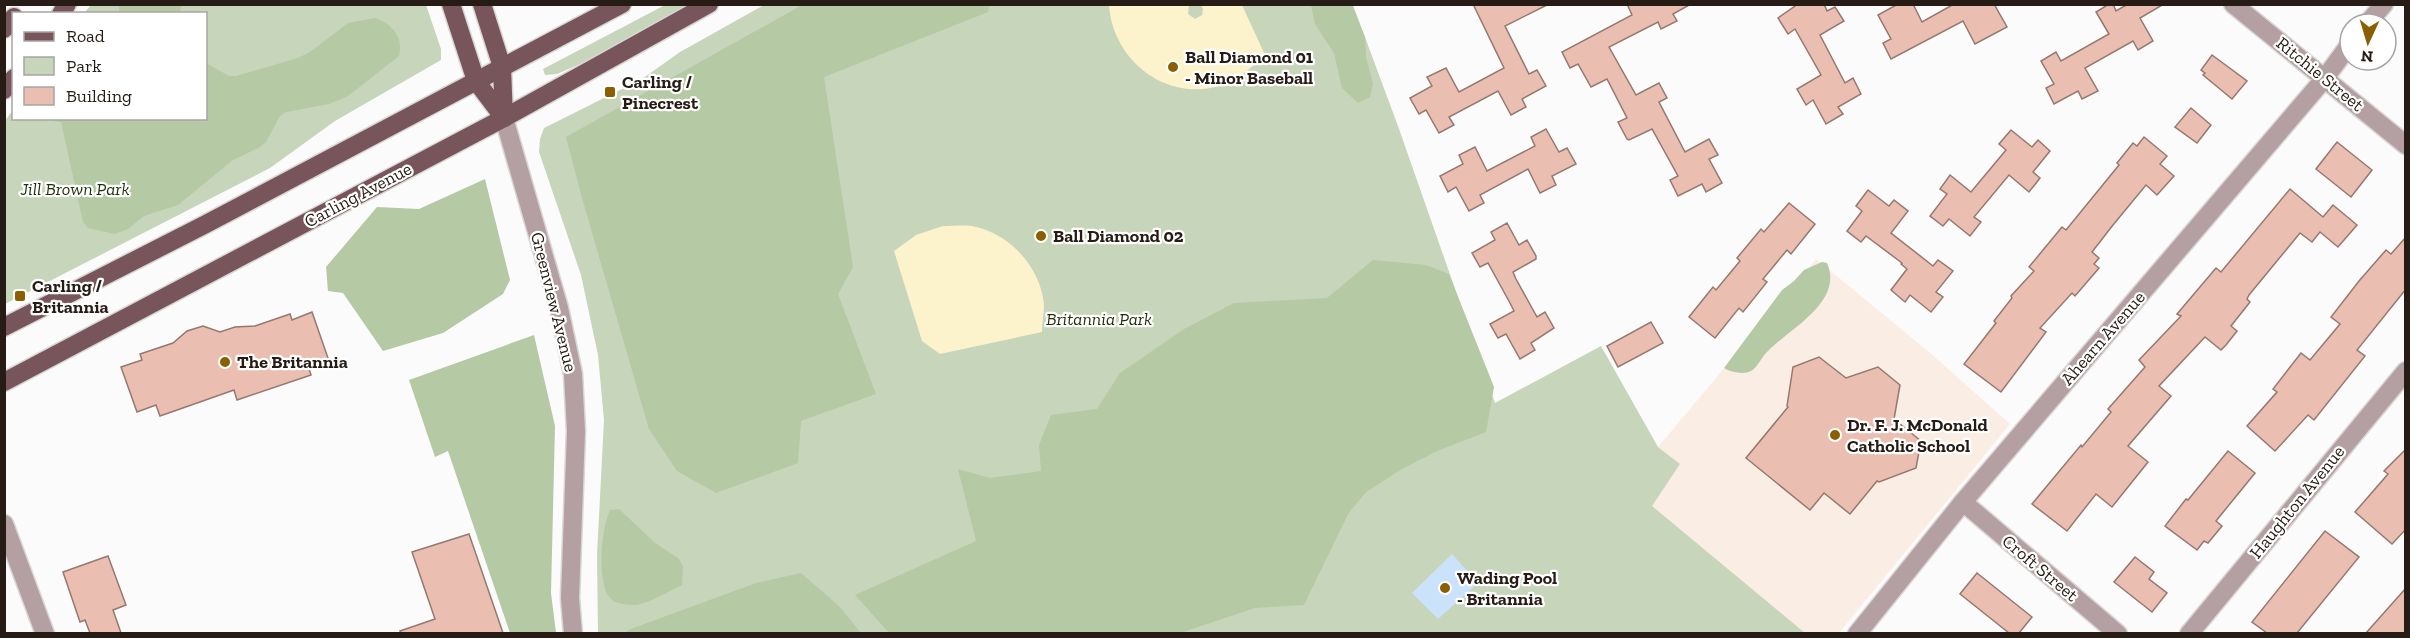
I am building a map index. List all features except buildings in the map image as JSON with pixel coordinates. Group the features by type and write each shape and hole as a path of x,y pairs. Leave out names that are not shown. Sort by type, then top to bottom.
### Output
{"main road":[{"path":"451,4 476,81 504,118"},
{"path":"482,4 502,67 504,118"},
{"path":"4,327 206,224 622,4"},
{"name":"Carling Avenue","path":"4,381 504,118 709,4"}],"street":[{"name":"Ritchie Street","path":"2234,4 2406,145"},
{"name":"Ahearn Avenue","path":"1857,633 1962,502 2338,60"},
{"name":"Greenview Avenue","path":"504,118 559,308 573,374 576,431 570,598 573,633"},
{"name":"Haughton Avenue","path":"2189,633 2406,371"},
{"name":"Croft Street","path":"1962,502 2118,633"},
{"path":"4,524 45,633"}],"shaded area":[{"name":"Dr. F. J. McDonald Catholic School","path":"1816,259 1929,352 2010,424 1839,633 1805,633 1651,506 1680,464 1658,447"}],"green space":[{"path":"804,4 989,5 988,12 824,77 853,267 838,294 876,394 801,421 798,463 716,493 677,471 649,429 566,137"},
{"name":"Jill Brown Park","path":"91,5 426,5 441,49 441,60 335,121 270,168 5,304 4,122 12,111 12,120 207,120 207,12 85,12"},
{"path":"119,5 181,5 180,12 119,12"},
{"path":"665,5 687,5 587,61 557,74 545,75 543,69"},
{"name":"Britannia Park","path":"764,5 1353,5 1495,403 1601,346 1658,447 1680,464 1652,506 1805,633 598,633 597,555 604,420 598,355 581,275 539,152 540,139 544,128 642,79 680,52"},
{"path":"1311,5 1352,5 1365,37 1366,57 1373,84 1370,97 1358,103 1342,88 1334,53 1315,24"},
{"path":"375,18 387,24 398,37 399,56 348,96 329,104 286,112 280,116 266,142 233,160 178,205 144,216 128,229 115,234 88,228 83,222 61,122 54,120 207,120 207,64 229,76 236,76 298,58 310,52 348,23"},
{"path":"485,179 510,280 503,294 443,333 383,351 343,293 328,291 326,267 377,207 419,209"},
{"path":"1373,260 1426,265 1449,274 1494,387 1486,432 1437,451 1402,469 1366,492 1348,514 1304,605 1255,608 1180,633 890,634 855,595 976,541 958,469 990,478 1041,471 1039,445 1051,415 1097,409 1120,373 1184,329 1234,303 1327,298"},
{"path":"1822,262 1827,263 1830,277 1828,290 1813,312 1769,350 1751,371 1745,373 1724,368 1782,290 1804,270"},
{"path":"534,335 555,426 551,593 556,633 510,633 448,451 435,457 409,380"},
{"path":"619,509 655,543 678,558 683,566 682,585 652,600 635,605 617,603 609,597 605,589 602,566 604,529 610,510"},
{"path":"801,573 840,607 861,633 626,633 628,630 756,583"}],"sand":[{"path":"1109,5 1189,5 1188,14 1195,19 1202,15 1201,5 1242,5 1265,55 1244,73 1219,86 1199,89 1179,88 1144,71 1131,58 1112,24"},
{"path":"943,226 972,226 986,230 1010,244 1020,253 1029,264 1041,290 1044,304 1042,332 940,354 922,341 894,251 916,235"}],"water":[{"name":"Wading Pool - Britannia","path":"1452,554 1478,583 1438,619 1412,593"}],"place":[{"name":"Ball Diamond 01 - Minor Baseball","path":"1173,67"},
{"name":"Carling / Pinecrest","path":"610,92"},
{"name":"Ball Diamond 02","path":"1041,236"},
{"name":"Carling / Britannia","path":"20,296"},
{"name":"The Britannia","path":"225,362"},
{"name":"Dr. F. J. McDonald Catholic School","path":"1835,435"},
{"name":"Wading Pool - Britannia","path":"1445,588"}]}
